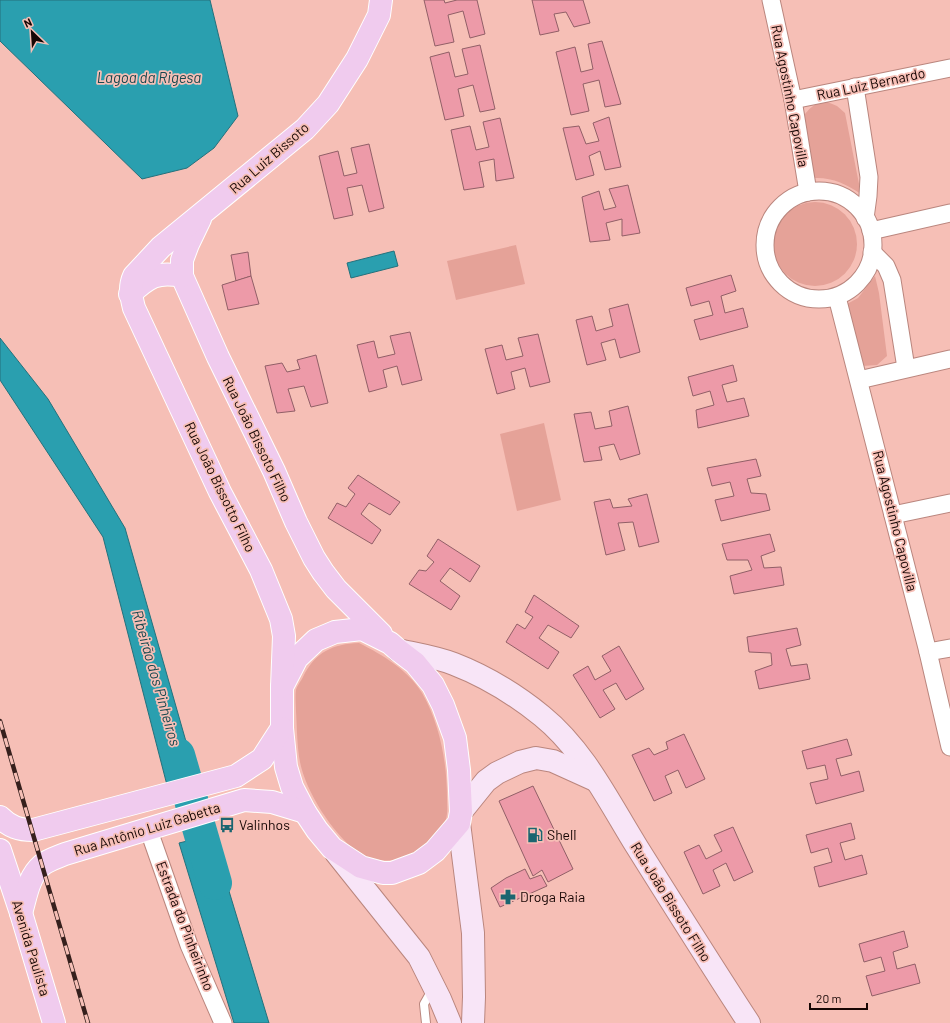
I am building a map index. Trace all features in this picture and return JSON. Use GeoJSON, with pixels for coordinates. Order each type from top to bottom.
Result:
{"type":"FeatureCollection","features":[{"type":"Feature","properties":{"kind":"main road","name":"Rua Luiz Bissoto"},"geometry":{"type":"LineString","coordinates":[[130,294],[131,282],[134,276],[149,258],[304,129],[328,104],[357,59],[379,15],[381,0]]}},
{"type":"Feature","properties":{"kind":"main road","name":"Rua João Bissoto Filho"},"geometry":{"type":"LineString","coordinates":[[204,213],[188,244],[182,260],[182,276],[218,357],[274,471],[296,522],[314,558],[336,589],[394,646],[415,663],[433,685],[443,705],[455,738],[459,770],[460,818]]}},
{"type":"Feature","properties":{"kind":"main road"},"geometry":{"type":"LineString","coordinates":[[130,294],[151,278],[162,274],[182,276]]}},
{"type":"Feature","properties":{"kind":"main road","name":"Rua João Bissotto Filho"},"geometry":{"type":"LineString","coordinates":[[130,294],[134,308],[220,492],[261,570],[282,619],[284,636],[282,687]]}},
{"type":"Feature","properties":{"kind":"main road","name":"Rua João Bissoto Filho"},"geometry":{"type":"LineString","coordinates":[[595,780],[553,761],[536,758],[520,762],[497,773],[486,781],[435,851],[419,863],[392,873],[382,873],[361,867],[332,848],[317,830],[305,812],[292,787],[286,766],[282,728],[282,687],[297,658],[316,640],[335,632],[362,629],[394,646],[453,663],[479,675],[512,694],[542,716],[569,742],[595,780],[685,925],[749,1023]]}},
{"type":"Feature","properties":{"kind":"main road","name":"Rua Antônio Luiz Gabetta"},"geometry":{"type":"LineString","coordinates":[[0,817],[14,828],[33,830],[236,776],[262,759],[282,728]]}},
{"type":"Feature","properties":{"kind":"main road","name":"Rua Antônio Luiz Gabetta"},"geometry":{"type":"LineString","coordinates":[[21,913],[32,878],[42,865],[65,854],[244,800],[272,802],[305,812]]}},
{"type":"Feature","properties":{"kind":"main road"},"geometry":{"type":"LineString","coordinates":[[460,818],[473,933],[473,1023]]}},
{"type":"Feature","properties":{"kind":"main road"},"geometry":{"type":"LineString","coordinates":[[332,848],[419,957],[450,1023]]}},
{"type":"Feature","properties":{"kind":"main road","name":"Avenida Paulista"},"geometry":{"type":"LineString","coordinates":[[0,850],[21,913],[54,1023]]}},
{"type":"Feature","properties":{"kind":"street","name":"Rua Agostinho Capovilla"},"geometry":{"type":"LineString","coordinates":[[771,0],[793,100],[808,192]]}},
{"type":"Feature","properties":{"kind":"street","name":"Rua Luiz Bernardo"},"geometry":{"type":"LineString","coordinates":[[793,100],[950,68]]}},
{"type":"Feature","properties":{"kind":"street"},"geometry":{"type":"LineString","coordinates":[[854,87],[869,177],[868,224],[872,257],[864,274],[848,291],[837,296],[813,299],[803,297],[786,289],[776,279],[767,263],[764,238],[767,227],[776,211],[785,203],[801,194],[817,191],[835,193],[845,198],[860,210],[868,224]]}},
{"type":"Feature","properties":{"kind":"street"},"geometry":{"type":"LineString","coordinates":[[868,224],[950,214]]}},
{"type":"Feature","properties":{"kind":"street"},"geometry":{"type":"LineString","coordinates":[[872,252],[886,266],[892,280],[906,368]]}},
{"type":"Feature","properties":{"kind":"street","name":"Rua Agostinho Capovilla"},"geometry":{"type":"LineString","coordinates":[[837,296],[928,652],[950,747]]}},
{"type":"Feature","properties":{"kind":"street"},"geometry":{"type":"LineString","coordinates":[[859,380],[950,359]]}},
{"type":"Feature","properties":{"kind":"street"},"geometry":{"type":"LineString","coordinates":[[893,515],[950,503]]}},
{"type":"Feature","properties":{"kind":"street"},"geometry":{"type":"LineString","coordinates":[[928,652],[950,648]]}},
{"type":"Feature","properties":{"kind":"street","name":"Estrada do Pinheirinho"},"geometry":{"type":"LineString","coordinates":[[152,827],[189,944],[223,1023]]}},
{"type":"Feature","properties":{"kind":"lane"},"geometry":{"type":"LineString","coordinates":[[426,1023],[424,1004],[434,987]]}},
{"type":"Feature","properties":{"kind":"shaded area"},"geometry":{"type":"Polygon","coordinates":[[[825,101],[837,106],[845,113],[861,194],[839,182],[814,178],[803,117],[812,107],[825,101]]]}},
{"type":"Feature","properties":{"kind":"shaded area"},"geometry":{"type":"Polygon","coordinates":[[[815,202],[823,203],[838,209],[850,221],[856,236],[856,252],[850,267],[838,279],[823,285],[815,286],[807,285],[792,279],[780,267],[774,252],[773,244],[774,236],[780,221],[792,209],[807,203],[815,202]]]}},
{"type":"Feature","properties":{"kind":"shaded area"},"geometry":{"type":"Polygon","coordinates":[[[516,245],[525,284],[456,300],[447,261],[516,245]]]}},
{"type":"Feature","properties":{"kind":"shaded area"},"geometry":{"type":"Polygon","coordinates":[[[875,276],[879,293],[887,356],[877,365],[862,366],[845,305],[858,298],[875,276]]]}},
{"type":"Feature","properties":{"kind":"shaded area"},"geometry":{"type":"Polygon","coordinates":[[[544,423],[561,500],[517,511],[500,434],[544,423]]]}},
{"type":"Feature","properties":{"kind":"shaded area"},"geometry":{"type":"Polygon","coordinates":[[[359,643],[402,670],[410,677],[422,693],[434,718],[444,758],[447,785],[447,816],[445,822],[434,836],[417,852],[399,859],[373,859],[356,851],[347,843],[321,811],[308,786],[300,762],[297,737],[297,687],[313,661],[326,651],[341,645],[359,643]]]}},
{"type":"Feature","properties":{"kind":"water","name":"Lagoa da Rigesa"},"geometry":{"type":"Polygon","coordinates":[[[0,0],[210,0],[238,116],[214,148],[187,168],[142,179],[0,41],[0,0]]]}},
{"type":"Feature","properties":{"kind":"water"},"geometry":{"type":"Polygon","coordinates":[[[394,251],[398,266],[351,278],[347,263],[394,251]]]}},
{"type":"Feature","properties":{"kind":"water"},"geometry":{"type":"Polygon","coordinates":[[[0,338],[48,399],[125,528],[197,780],[168,789],[103,537],[0,380],[0,338]]]}},
{"type":"Feature","properties":{"kind":"water"},"geometry":{"type":"Polygon","coordinates":[[[212,835],[269,1023],[234,1023],[179,843],[212,835]]]}},
{"type":"Feature","properties":{"kind":"building"},"geometry":{"type":"Polygon","coordinates":[[[424,0],[444,0],[445,3],[457,0],[477,0],[485,34],[470,38],[463,11],[448,15],[454,42],[435,46],[424,0]]]}},
{"type":"Feature","properties":{"kind":"building"},"geometry":{"type":"Polygon","coordinates":[[[532,0],[583,0],[590,23],[574,27],[566,12],[554,14],[559,31],[540,35],[532,0]]]}},
{"type":"Feature","properties":{"kind":"building"},"geometry":{"type":"Polygon","coordinates":[[[602,41],[621,104],[605,107],[599,80],[583,84],[589,111],[571,115],[556,52],[575,47],[581,72],[593,69],[588,44],[602,41]]]}},
{"type":"Feature","properties":{"kind":"building"},"geometry":{"type":"Polygon","coordinates":[[[480,45],[495,109],[480,112],[473,85],[458,89],[464,116],[445,120],[430,57],[449,52],[455,77],[468,74],[462,49],[480,45]]]}},
{"type":"Feature","properties":{"kind":"building"},"geometry":{"type":"Polygon","coordinates":[[[609,117],[621,167],[605,170],[600,151],[589,156],[594,175],[576,180],[563,128],[579,126],[586,144],[599,141],[593,123],[609,117]]]}},
{"type":"Feature","properties":{"kind":"building"},"geometry":{"type":"Polygon","coordinates":[[[500,118],[514,178],[496,181],[494,159],[479,162],[484,187],[464,190],[451,130],[470,126],[476,150],[489,147],[483,122],[500,118]]]}},
{"type":"Feature","properties":{"kind":"building"},"geometry":{"type":"Polygon","coordinates":[[[369,144],[384,208],[369,212],[362,185],[347,188],[353,215],[334,219],[319,156],[338,151],[344,176],[357,173],[351,148],[369,144]]]}},
{"type":"Feature","properties":{"kind":"building"},"geometry":{"type":"Polygon","coordinates":[[[628,185],[640,233],[622,236],[622,219],[606,223],[610,240],[590,242],[582,197],[599,191],[604,210],[616,207],[609,189],[628,185]]]}},
{"type":"Feature","properties":{"kind":"building"},"geometry":{"type":"Polygon","coordinates":[[[248,252],[251,276],[236,281],[231,255],[248,252]]]}},
{"type":"Feature","properties":{"kind":"building"},"geometry":{"type":"Polygon","coordinates":[[[731,275],[736,291],[721,296],[725,313],[743,308],[748,327],[700,340],[694,320],[713,315],[709,301],[691,306],[686,288],[731,275]]]}},
{"type":"Feature","properties":{"kind":"building"},"geometry":{"type":"Polygon","coordinates":[[[251,276],[259,304],[228,310],[222,285],[251,276]]]}},
{"type":"Feature","properties":{"kind":"building"},"geometry":{"type":"Polygon","coordinates":[[[628,304],[640,352],[620,358],[615,339],[601,343],[606,360],[587,365],[576,320],[592,316],[596,331],[613,326],[609,309],[628,304]]]}},
{"type":"Feature","properties":{"kind":"building"},"geometry":{"type":"Polygon","coordinates":[[[410,332],[422,380],[402,385],[397,366],[383,370],[387,387],[369,392],[357,345],[374,341],[378,358],[395,354],[390,336],[410,332]]]}},
{"type":"Feature","properties":{"kind":"building"},"geometry":{"type":"Polygon","coordinates":[[[538,334],[550,382],[530,387],[525,368],[511,372],[515,389],[497,394],[485,349],[502,345],[506,360],[523,356],[518,338],[538,334]]]}},
{"type":"Feature","properties":{"kind":"building"},"geometry":{"type":"Polygon","coordinates":[[[316,355],[328,403],[311,407],[304,386],[288,389],[295,411],[277,413],[265,366],[282,363],[287,372],[300,369],[297,360],[316,355]]]}},
{"type":"Feature","properties":{"kind":"building"},"geometry":{"type":"Polygon","coordinates":[[[733,365],[737,381],[722,385],[727,402],[744,398],[749,416],[698,428],[696,410],[714,405],[710,391],[693,396],[688,377],[733,365]]]}},
{"type":"Feature","properties":{"kind":"building"},"geometry":{"type":"Polygon","coordinates":[[[628,406],[640,454],[620,460],[614,444],[599,447],[602,460],[584,462],[574,414],[591,412],[595,429],[612,426],[609,411],[628,406]]]}},
{"type":"Feature","properties":{"kind":"building"},"geometry":{"type":"Polygon","coordinates":[[[756,459],[761,476],[747,479],[751,493],[766,494],[770,510],[721,521],[715,500],[734,496],[730,482],[712,486],[707,468],[756,459]]]}},
{"type":"Feature","properties":{"kind":"building"},"geometry":{"type":"Polygon","coordinates":[[[358,475],[400,502],[390,515],[369,503],[361,514],[381,530],[372,544],[328,518],[337,503],[346,507],[355,494],[348,488],[358,475]]]}},
{"type":"Feature","properties":{"kind":"building"},"geometry":{"type":"Polygon","coordinates":[[[647,494],[659,542],[639,547],[633,522],[618,523],[625,550],[606,555],[594,502],[610,499],[613,508],[632,506],[628,499],[647,494]]]}},
{"type":"Feature","properties":{"kind":"building"},"geometry":{"type":"Polygon","coordinates":[[[770,534],[775,551],[761,556],[764,568],[781,567],[784,585],[734,594],[730,576],[752,570],[748,560],[727,560],[722,544],[770,534]]]}},
{"type":"Feature","properties":{"kind":"building"},"geometry":{"type":"Polygon","coordinates":[[[438,539],[480,566],[470,582],[450,568],[440,581],[460,596],[451,610],[409,584],[419,570],[426,571],[434,562],[427,556],[438,539]]]}},
{"type":"Feature","properties":{"kind":"building"},"geometry":{"type":"Polygon","coordinates":[[[534,595],[579,626],[571,638],[548,625],[539,638],[559,652],[548,669],[506,642],[517,624],[525,629],[533,617],[525,612],[534,595]]]}},
{"type":"Feature","properties":{"kind":"building"},"geometry":{"type":"Polygon","coordinates":[[[797,628],[801,645],[786,649],[791,666],[807,664],[810,679],[759,689],[755,671],[772,665],[771,653],[749,652],[747,637],[797,628]]]}},
{"type":"Feature","properties":{"kind":"building"},"geometry":{"type":"Polygon","coordinates":[[[619,646],[644,689],[626,700],[616,683],[603,690],[615,709],[600,718],[573,675],[588,666],[595,680],[611,671],[602,656],[619,646]]]}},
{"type":"Feature","properties":{"kind":"building"},"geometry":{"type":"Polygon","coordinates":[[[684,734],[705,779],[686,788],[678,770],[665,776],[672,793],[654,801],[632,755],[649,748],[654,755],[668,749],[666,742],[684,734]]]}},
{"type":"Feature","properties":{"kind":"building"},"geometry":{"type":"Polygon","coordinates":[[[847,739],[852,755],[836,759],[841,776],[859,771],[864,791],[816,804],[810,783],[828,779],[825,765],[807,769],[802,751],[847,739]]]}},
{"type":"Feature","properties":{"kind":"building","name":"Shell"},"geometry":{"type":"Polygon","coordinates":[[[533,786],[573,869],[548,882],[542,870],[533,876],[499,801],[533,786]]]}},
{"type":"Feature","properties":{"kind":"building"},"geometry":{"type":"Polygon","coordinates":[[[851,823],[855,839],[840,843],[845,860],[862,855],[867,874],[819,887],[814,867],[832,862],[828,848],[811,853],[806,835],[851,823]]]}},
{"type":"Feature","properties":{"kind":"building"},"geometry":{"type":"Polygon","coordinates":[[[733,827],[753,872],[734,881],[726,863],[713,870],[720,886],[703,894],[684,852],[699,845],[706,859],[722,851],[714,835],[733,827]]]}},
{"type":"Feature","properties":{"kind":"building","name":"Droga Raia"},"geometry":{"type":"Polygon","coordinates":[[[525,869],[530,879],[541,875],[547,886],[500,907],[491,888],[506,878],[525,869]]]}},
{"type":"Feature","properties":{"kind":"building"},"geometry":{"type":"Polygon","coordinates":[[[904,931],[908,947],[893,952],[897,969],[915,964],[920,983],[872,996],[866,976],[885,971],[881,957],[864,962],[859,944],[904,931]]]}},
{"type":"Feature","properties":{"kind":"waterway","name":"Ribeirão dos Pinheiros"},"geometry":{"type":"LineString","coordinates":[[178,755],[215,883]]}},
{"type":"Feature","properties":{"kind":"railway"},"geometry":{"type":"LineString","coordinates":[[0,721],[88,1023]]}},
{"type":"Feature","properties":{"kind":"place","name":"Valinhos"},"geometry":{"type":"Point","coordinates":[227,825]}},
{"type":"Feature","properties":{"kind":"place","name":"Shell"},"geometry":{"type":"Point","coordinates":[535,835]}},
{"type":"Feature","properties":{"kind":"place","name":"Droga Raia"},"geometry":{"type":"Point","coordinates":[508,897]}}]}
